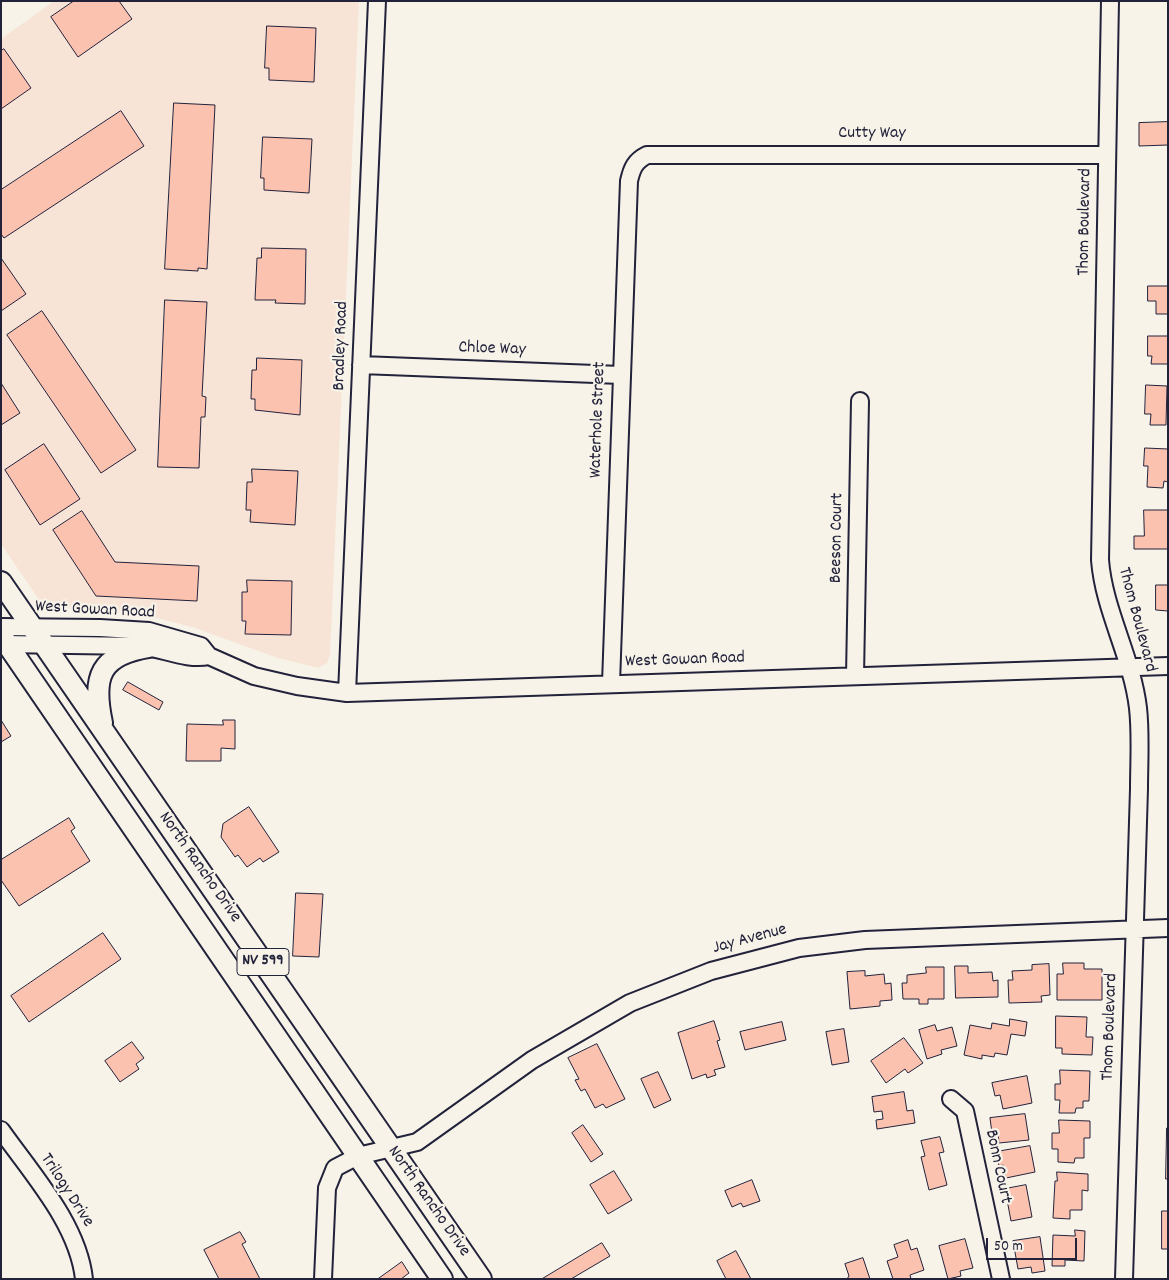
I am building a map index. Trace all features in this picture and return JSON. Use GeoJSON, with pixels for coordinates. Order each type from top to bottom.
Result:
{"type":"FeatureCollection","features":[{"type":"Feature","properties":{"kind":"main road","name":"North Rancho Drive"},"geometry":{"type":"LineString","coordinates":[[1,582],[481,1279]]}},
{"type":"Feature","properties":{"kind":"main road","name":"North Rancho Drive"},"geometry":{"type":"LineString","coordinates":[[3,637],[442,1279]]}},
{"type":"Feature","properties":{"kind":"main road"},"geometry":{"type":"LineString","coordinates":[[103,729],[97,698],[98,684],[102,672],[116,656],[129,650],[150,647]]}},
{"type":"Feature","properties":{"kind":"street","name":"Bradley Road"},"geometry":{"type":"LineString","coordinates":[[347,693],[377,1]]}},
{"type":"Feature","properties":{"kind":"street","name":"Thom Boulevard"},"geometry":{"type":"LineString","coordinates":[[1110,1],[1100,560],[1106,599],[1128,667],[1138,708],[1139,789],[1124,1279]]}},
{"type":"Feature","properties":{"kind":"street","name":"Cutty Way"},"geometry":{"type":"LineString","coordinates":[[638,160],[647,155],[1107,155]]}},
{"type":"Feature","properties":{"kind":"street","name":"Waterhole Street"},"geometry":{"type":"LineString","coordinates":[[611,684],[629,181],[631,170],[638,160]]}},
{"type":"Feature","properties":{"kind":"street","name":"Chloe Way"},"geometry":{"type":"LineString","coordinates":[[361,365],[621,375]]}},
{"type":"Feature","properties":{"kind":"street","name":"Beeson Court"},"geometry":{"type":"LineString","coordinates":[[855,676],[860,401]]}},
{"type":"Feature","properties":{"kind":"street","name":"West Gowan Road"},"geometry":{"type":"LineString","coordinates":[[3,637],[31,627],[109,628],[149,632],[201,646],[209,656],[254,676],[298,686],[347,693],[1168,666]]}},
{"type":"Feature","properties":{"kind":"street","name":"West Gowan Road"},"geometry":{"type":"LineString","coordinates":[[3,637],[44,645],[150,647],[195,659],[209,656]]}},
{"type":"Feature","properties":{"kind":"street","name":"Jay Avenue"},"geometry":{"type":"LineString","coordinates":[[323,1279],[327,1188],[336,1168],[358,1156],[416,1142],[532,1060],[630,1003],[711,971],[799,948],[865,940],[1168,928]]}},
{"type":"Feature","properties":{"kind":"street","name":"Bonn Court"},"geometry":{"type":"LineString","coordinates":[[951,1099],[965,1112],[1001,1279]]}},
{"type":"Feature","properties":{"kind":"street","name":"Trilogy Drive"},"geometry":{"type":"LineString","coordinates":[[1,1130],[69,1228],[82,1258],[84,1279]]}},
{"type":"Feature","properties":{"kind":"shaded area"},"geometry":{"type":"Polygon","coordinates":[[[54,1],[359,1],[330,655],[327,663],[318,668],[278,658],[195,628],[131,611],[44,607],[1,544],[1,39],[54,1]]]}},
{"type":"Feature","properties":{"kind":"building"},"geometry":{"type":"Polygon","coordinates":[[[74,1],[119,1],[132,19],[78,57],[51,17],[74,1]]]}},
{"type":"Feature","properties":{"kind":"building"},"geometry":{"type":"Polygon","coordinates":[[[267,26],[316,28],[314,82],[269,80],[269,68],[265,68],[267,26]]]}},
{"type":"Feature","properties":{"kind":"building"},"geometry":{"type":"Polygon","coordinates":[[[4,49],[31,88],[1,109],[1,51],[4,49]]]}},
{"type":"Feature","properties":{"kind":"building"},"geometry":{"type":"Polygon","coordinates":[[[174,103],[215,105],[207,269],[198,268],[198,271],[165,269],[174,103]]]}},
{"type":"Feature","properties":{"kind":"building"},"geometry":{"type":"Polygon","coordinates":[[[121,111],[144,146],[4,238],[1,234],[1,190],[121,111]]]}},
{"type":"Feature","properties":{"kind":"building"},"geometry":{"type":"Polygon","coordinates":[[[1168,122],[1168,145],[1139,146],[1139,123],[1168,122]]]}},
{"type":"Feature","properties":{"kind":"building"},"geometry":{"type":"Polygon","coordinates":[[[263,137],[312,139],[309,193],[264,190],[264,178],[261,178],[263,137]]]}},
{"type":"Feature","properties":{"kind":"building"},"geometry":{"type":"Polygon","coordinates":[[[262,248],[306,249],[305,304],[275,303],[276,300],[255,300],[257,258],[261,258],[262,248]]]}},
{"type":"Feature","properties":{"kind":"building"},"geometry":{"type":"Polygon","coordinates":[[[1,258],[26,294],[1,311],[1,258]]]}},
{"type":"Feature","properties":{"kind":"building"},"geometry":{"type":"Polygon","coordinates":[[[1148,286],[1168,286],[1168,314],[1156,314],[1156,301],[1148,301],[1148,286]]]}},
{"type":"Feature","properties":{"kind":"building"},"geometry":{"type":"Polygon","coordinates":[[[165,300],[207,302],[202,396],[206,397],[205,417],[201,417],[199,468],[158,467],[165,300]]]}},
{"type":"Feature","properties":{"kind":"building"},"geometry":{"type":"Polygon","coordinates":[[[42,311],[136,450],[101,473],[7,335],[42,311]]]}},
{"type":"Feature","properties":{"kind":"building"},"geometry":{"type":"Polygon","coordinates":[[[1148,336],[1168,336],[1168,364],[1151,364],[1152,356],[1148,356],[1148,336]]]}},
{"type":"Feature","properties":{"kind":"building"},"geometry":{"type":"Polygon","coordinates":[[[257,358],[302,360],[300,415],[255,410],[255,399],[251,399],[252,370],[256,370],[257,358]]]}},
{"type":"Feature","properties":{"kind":"building"},"geometry":{"type":"Polygon","coordinates":[[[1,383],[20,413],[1,425],[1,383]]]}},
{"type":"Feature","properties":{"kind":"building"},"geometry":{"type":"Polygon","coordinates":[[[1146,385],[1167,386],[1166,425],[1150,425],[1151,414],[1145,414],[1146,385]]]}},
{"type":"Feature","properties":{"kind":"building"},"geometry":{"type":"Polygon","coordinates":[[[44,444],[80,499],[40,525],[5,470],[44,444]]]}},
{"type":"Feature","properties":{"kind":"building"},"geometry":{"type":"Polygon","coordinates":[[[1145,448],[1168,449],[1168,482],[1164,481],[1163,488],[1147,487],[1148,466],[1144,466],[1145,448]]]}},
{"type":"Feature","properties":{"kind":"building"},"geometry":{"type":"Polygon","coordinates":[[[252,469],[298,471],[295,525],[250,522],[251,510],[246,510],[247,482],[252,482],[252,469]]]}},
{"type":"Feature","properties":{"kind":"building"},"geometry":{"type":"Polygon","coordinates":[[[1144,510],[1168,510],[1168,549],[1134,549],[1134,536],[1144,536],[1144,510]]]}},
{"type":"Feature","properties":{"kind":"building"},"geometry":{"type":"Polygon","coordinates":[[[82,511],[115,562],[199,566],[197,601],[96,596],[53,530],[82,511]]]}},
{"type":"Feature","properties":{"kind":"building"},"geometry":{"type":"Polygon","coordinates":[[[247,580],[292,581],[291,635],[245,634],[246,621],[242,621],[242,592],[247,592],[247,580]]]}},
{"type":"Feature","properties":{"kind":"building"},"geometry":{"type":"Polygon","coordinates":[[[1156,585],[1168,585],[1168,611],[1156,610],[1156,585]]]}},
{"type":"Feature","properties":{"kind":"building"},"geometry":{"type":"Polygon","coordinates":[[[128,682],[163,702],[159,710],[123,690],[128,682]]]}},
{"type":"Feature","properties":{"kind":"building"},"geometry":{"type":"Polygon","coordinates":[[[1,720],[11,736],[1,742],[1,720]]]}},
{"type":"Feature","properties":{"kind":"building"},"geometry":{"type":"Polygon","coordinates":[[[223,720],[235,720],[235,749],[221,748],[221,761],[186,761],[187,724],[223,725],[223,720]]]}},
{"type":"Feature","properties":{"kind":"building"},"geometry":{"type":"Polygon","coordinates":[[[249,807],[279,852],[263,862],[260,858],[247,867],[238,855],[235,857],[221,837],[223,824],[249,807]]]}},
{"type":"Feature","properties":{"kind":"building"},"geometry":{"type":"Polygon","coordinates":[[[69,818],[75,828],[71,831],[90,861],[19,906],[1,880],[1,860],[69,818]]]}},
{"type":"Feature","properties":{"kind":"building"},"geometry":{"type":"Polygon","coordinates":[[[296,893],[323,894],[319,957],[293,956],[296,893]]]}},
{"type":"Feature","properties":{"kind":"building"},"geometry":{"type":"Polygon","coordinates":[[[103,933],[121,959],[29,1022],[11,996],[103,933]]]}},
{"type":"Feature","properties":{"kind":"building"},"geometry":{"type":"Polygon","coordinates":[[[1063,963],[1084,963],[1084,969],[1102,969],[1102,1000],[1057,1000],[1057,974],[1063,974],[1063,963]]]}},
{"type":"Feature","properties":{"kind":"building"},"geometry":{"type":"Polygon","coordinates":[[[1049,964],[1050,995],[1041,996],[1042,1002],[1009,1003],[1008,980],[1013,980],[1012,971],[1032,970],[1032,965],[1049,964]]]}},
{"type":"Feature","properties":{"kind":"building"},"geometry":{"type":"Polygon","coordinates":[[[955,966],[968,966],[968,973],[992,972],[993,981],[998,980],[998,997],[956,998],[955,966]]]}},
{"type":"Feature","properties":{"kind":"building"},"geometry":{"type":"Polygon","coordinates":[[[926,967],[944,967],[944,999],[928,999],[928,1004],[919,1004],[919,999],[903,999],[902,983],[907,983],[907,975],[926,973],[926,967]]]}},
{"type":"Feature","properties":{"kind":"building"},"geometry":{"type":"Polygon","coordinates":[[[865,971],[865,976],[884,974],[885,984],[891,983],[892,1000],[880,1001],[880,1006],[850,1009],[847,972],[865,971]]]}},
{"type":"Feature","properties":{"kind":"building"},"geometry":{"type":"Polygon","coordinates":[[[1056,1016],[1087,1017],[1086,1037],[1093,1037],[1092,1055],[1062,1054],[1062,1048],[1056,1048],[1056,1016]]]}},
{"type":"Feature","properties":{"kind":"building"},"geometry":{"type":"Polygon","coordinates":[[[1010,1019],[1027,1022],[1025,1036],[1011,1034],[1007,1055],[995,1053],[994,1057],[982,1055],[982,1059],[964,1055],[970,1025],[991,1029],[992,1023],[1009,1026],[1010,1019]]]}},
{"type":"Feature","properties":{"kind":"building"},"geometry":{"type":"Polygon","coordinates":[[[714,1021],[720,1040],[717,1041],[725,1067],[714,1070],[716,1075],[707,1078],[706,1074],[692,1079],[678,1033],[714,1021]]]}},
{"type":"Feature","properties":{"kind":"building"},"geometry":{"type":"Polygon","coordinates":[[[782,1022],[786,1040],[745,1050],[740,1032],[782,1022]]]}},
{"type":"Feature","properties":{"kind":"building"},"geometry":{"type":"Polygon","coordinates":[[[935,1025],[937,1031],[952,1027],[957,1046],[941,1050],[942,1054],[927,1059],[919,1030],[935,1025]]]}},
{"type":"Feature","properties":{"kind":"building"},"geometry":{"type":"Polygon","coordinates":[[[844,1029],[849,1062],[832,1065],[826,1032],[844,1029]]]}},
{"type":"Feature","properties":{"kind":"building"},"geometry":{"type":"Polygon","coordinates":[[[904,1038],[923,1063],[908,1073],[905,1069],[886,1083],[871,1061],[904,1038]]]}},
{"type":"Feature","properties":{"kind":"building"},"geometry":{"type":"Polygon","coordinates":[[[132,1042],[144,1058],[136,1064],[139,1069],[120,1082],[105,1061],[132,1042]]]}},
{"type":"Feature","properties":{"kind":"building"},"geometry":{"type":"Polygon","coordinates":[[[597,1044],[625,1099],[606,1108],[603,1104],[595,1108],[585,1089],[581,1091],[575,1080],[579,1079],[568,1058],[597,1044]]]}},
{"type":"Feature","properties":{"kind":"building"},"geometry":{"type":"Polygon","coordinates":[[[1060,1070],[1090,1071],[1089,1101],[1083,1101],[1083,1108],[1076,1108],[1075,1113],[1059,1113],[1060,1100],[1055,1100],[1055,1084],[1060,1084],[1060,1070]]]}},
{"type":"Feature","properties":{"kind":"building"},"geometry":{"type":"Polygon","coordinates":[[[658,1072],[671,1100],[654,1108],[641,1079],[658,1072]]]}},
{"type":"Feature","properties":{"kind":"building"},"geometry":{"type":"Polygon","coordinates":[[[1027,1076],[1032,1103],[1003,1109],[1000,1095],[995,1096],[992,1083],[1027,1076]]]}},
{"type":"Feature","properties":{"kind":"building"},"geometry":{"type":"Polygon","coordinates":[[[904,1092],[907,1111],[913,1110],[915,1123],[877,1129],[876,1120],[883,1119],[882,1111],[874,1112],[872,1097],[904,1092]]]}},
{"type":"Feature","properties":{"kind":"building"},"geometry":{"type":"Polygon","coordinates":[[[1025,1114],[1029,1140],[999,1143],[998,1133],[992,1133],[990,1118],[1025,1114]]]}},
{"type":"Feature","properties":{"kind":"building"},"geometry":{"type":"Polygon","coordinates":[[[1059,1120],[1090,1121],[1090,1138],[1084,1138],[1084,1158],[1075,1158],[1074,1163],[1058,1162],[1058,1149],[1052,1149],[1052,1133],[1059,1133],[1059,1120]]]}},
{"type":"Feature","properties":{"kind":"building"},"geometry":{"type":"Polygon","coordinates":[[[583,1125],[603,1154],[591,1162],[572,1133],[583,1125]]]}},
{"type":"Feature","properties":{"kind":"building"},"geometry":{"type":"Polygon","coordinates":[[[1167,1128],[1168,1179],[1166,1179],[1167,1128]]]}},
{"type":"Feature","properties":{"kind":"building"},"geometry":{"type":"Polygon","coordinates":[[[940,1137],[944,1152],[939,1153],[947,1185],[929,1190],[921,1157],[925,1156],[921,1141],[940,1137]]]}},
{"type":"Feature","properties":{"kind":"building"},"geometry":{"type":"Polygon","coordinates":[[[1030,1146],[1035,1172],[1006,1178],[1003,1165],[999,1166],[996,1152],[1030,1146]]]}},
{"type":"Feature","properties":{"kind":"building"},"geometry":{"type":"Polygon","coordinates":[[[614,1171],[632,1200],[608,1214],[590,1185],[614,1171]]]}},
{"type":"Feature","properties":{"kind":"building"},"geometry":{"type":"Polygon","coordinates":[[[1057,1172],[1088,1174],[1088,1191],[1082,1190],[1082,1210],[1070,1210],[1070,1219],[1053,1218],[1057,1172]]]}},
{"type":"Feature","properties":{"kind":"building"},"geometry":{"type":"Polygon","coordinates":[[[752,1180],[760,1201],[743,1207],[741,1203],[732,1207],[725,1191],[752,1180]]]}},
{"type":"Feature","properties":{"kind":"building"},"geometry":{"type":"Polygon","coordinates":[[[1026,1185],[1032,1217],[1011,1221],[1005,1189],[1026,1185]]]}},
{"type":"Feature","properties":{"kind":"building"},"geometry":{"type":"Polygon","coordinates":[[[1162,1211],[1168,1211],[1168,1249],[1162,1249],[1162,1211]]]}},
{"type":"Feature","properties":{"kind":"building"},"geometry":{"type":"Polygon","coordinates":[[[1075,1230],[1085,1231],[1084,1261],[1065,1260],[1065,1266],[1052,1266],[1053,1235],[1075,1236],[1075,1230]]]}},
{"type":"Feature","properties":{"kind":"building"},"geometry":{"type":"Polygon","coordinates":[[[240,1232],[246,1242],[242,1244],[260,1279],[219,1279],[204,1250],[240,1232]]]}},
{"type":"Feature","properties":{"kind":"building"},"geometry":{"type":"Polygon","coordinates":[[[1040,1237],[1045,1271],[1032,1273],[1031,1267],[1018,1269],[1013,1241],[1040,1237]]]}},
{"type":"Feature","properties":{"kind":"building"},"geometry":{"type":"Polygon","coordinates":[[[965,1239],[973,1268],[960,1271],[961,1276],[948,1279],[939,1246],[965,1239]]]}},
{"type":"Feature","properties":{"kind":"building"},"geometry":{"type":"Polygon","coordinates":[[[908,1240],[911,1250],[917,1248],[924,1270],[910,1275],[911,1279],[893,1279],[887,1261],[898,1257],[894,1245],[908,1240]]]}},
{"type":"Feature","properties":{"kind":"building"},"geometry":{"type":"Polygon","coordinates":[[[602,1243],[610,1256],[571,1279],[542,1279],[602,1243]]]}},
{"type":"Feature","properties":{"kind":"building"},"geometry":{"type":"Polygon","coordinates":[[[736,1251],[751,1279],[726,1279],[717,1261],[736,1251]]]}},
{"type":"Feature","properties":{"kind":"building"},"geometry":{"type":"Polygon","coordinates":[[[863,1258],[870,1279],[847,1279],[849,1276],[845,1264],[863,1258]]]}},
{"type":"Feature","properties":{"kind":"building"},"geometry":{"type":"Polygon","coordinates":[[[402,1262],[409,1273],[401,1279],[378,1279],[402,1262]]]}}]}
